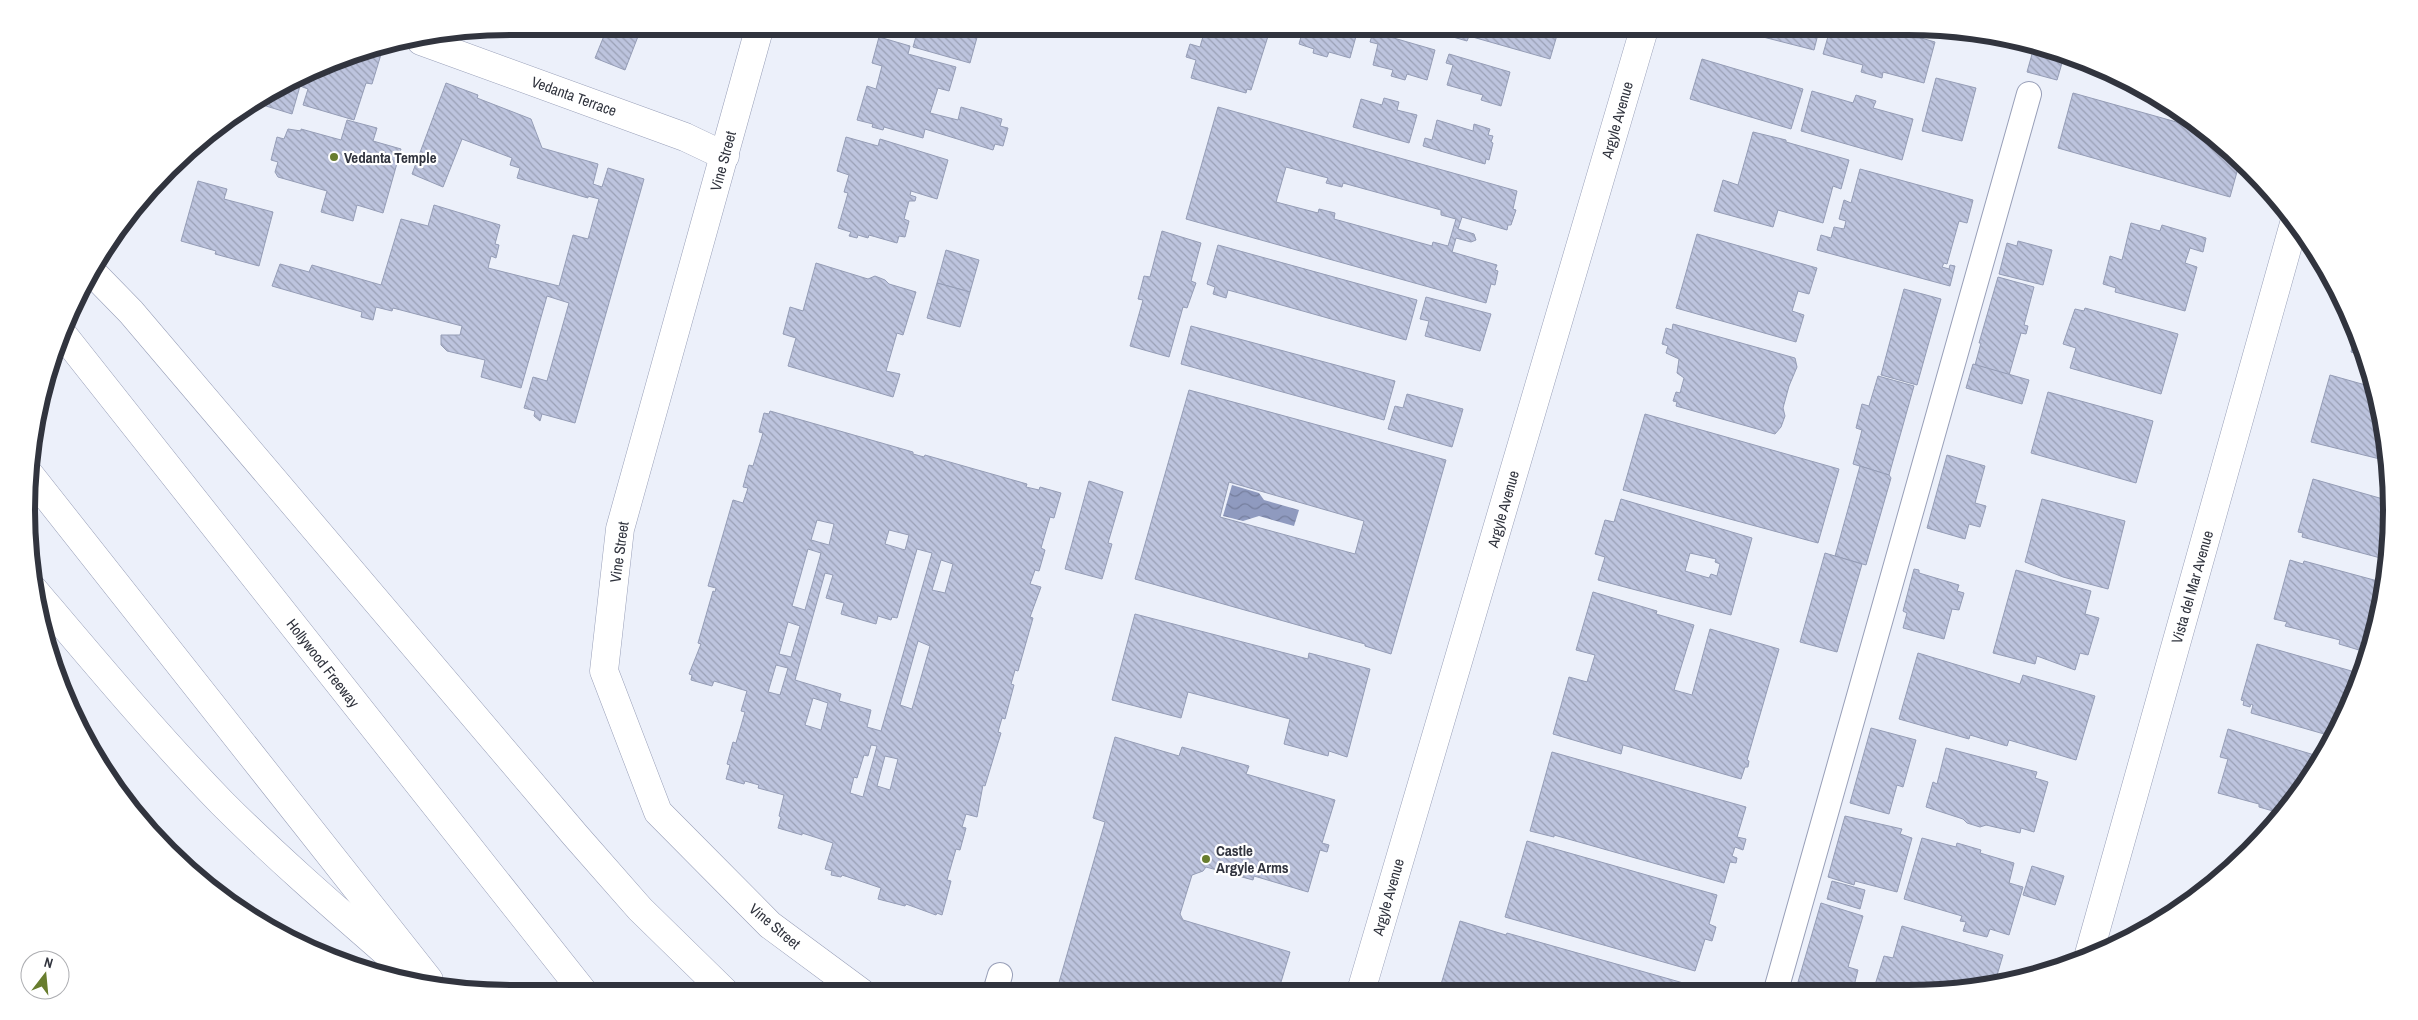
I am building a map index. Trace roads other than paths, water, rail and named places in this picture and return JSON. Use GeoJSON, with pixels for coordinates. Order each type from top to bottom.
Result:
{"type":"FeatureCollection","features":[{"type":"Feature","properties":{"kind":"main road","name":"Vine Street"},"geometry":{"type":"LineString","coordinates":[[758,35],[620,528],[604,671],[658,812],[770,925],[851,985]]}},
{"type":"Feature","properties":{"kind":"main road","name":"Argyle Avenue"},"geometry":{"type":"LineString","coordinates":[[1362,985],[1642,35]]}},
{"type":"Feature","properties":{"kind":"main road","name":"Vedanta Terrace"},"geometry":{"type":"LineString","coordinates":[[425,43],[685,137],[725,156]]}},
{"type":"Feature","properties":{"kind":"main road","name":"Vista del Mar Avenue"},"geometry":{"type":"LineString","coordinates":[[2090,949],[2292,231]]}},
{"type":"Feature","properties":{"kind":"main road"},"geometry":{"type":"LineString","coordinates":[[97,277],[131,312],[575,835],[640,908],[718,985]]}},
{"type":"Feature","properties":{"kind":"main road","name":"Hollywood Freeway"},"geometry":{"type":"LineString","coordinates":[[67,339],[578,985]]}},
{"type":"Feature","properties":{"kind":"main road"},"geometry":{"type":"LineString","coordinates":[[36,482],[427,978]]}},
{"type":"Feature","properties":{"kind":"main road"},"geometry":{"type":"LineString","coordinates":[[44,601],[122,693],[222,803],[343,915],[412,975]]}},
{"type":"Feature","properties":{"kind":"lane"},"geometry":{"type":"LineString","coordinates":[[1777,985],[2029,94]]}},
{"type":"Feature","properties":{"kind":"water"},"geometry":{"type":"Polygon","coordinates":[[[1232,485],[1259,493],[1264,500],[1299,510],[1294,526],[1259,516],[1243,521],[1223,516],[1232,485]]]}},
{"type":"Feature","properties":{"kind":"place","name":"Vedanta Temple"},"geometry":{"type":"Point","coordinates":[334,157]}},
{"type":"Feature","properties":{"kind":"place","name":"Castle Argyle Arms"},"geometry":{"type":"Point","coordinates":[1206,859]}}]}
